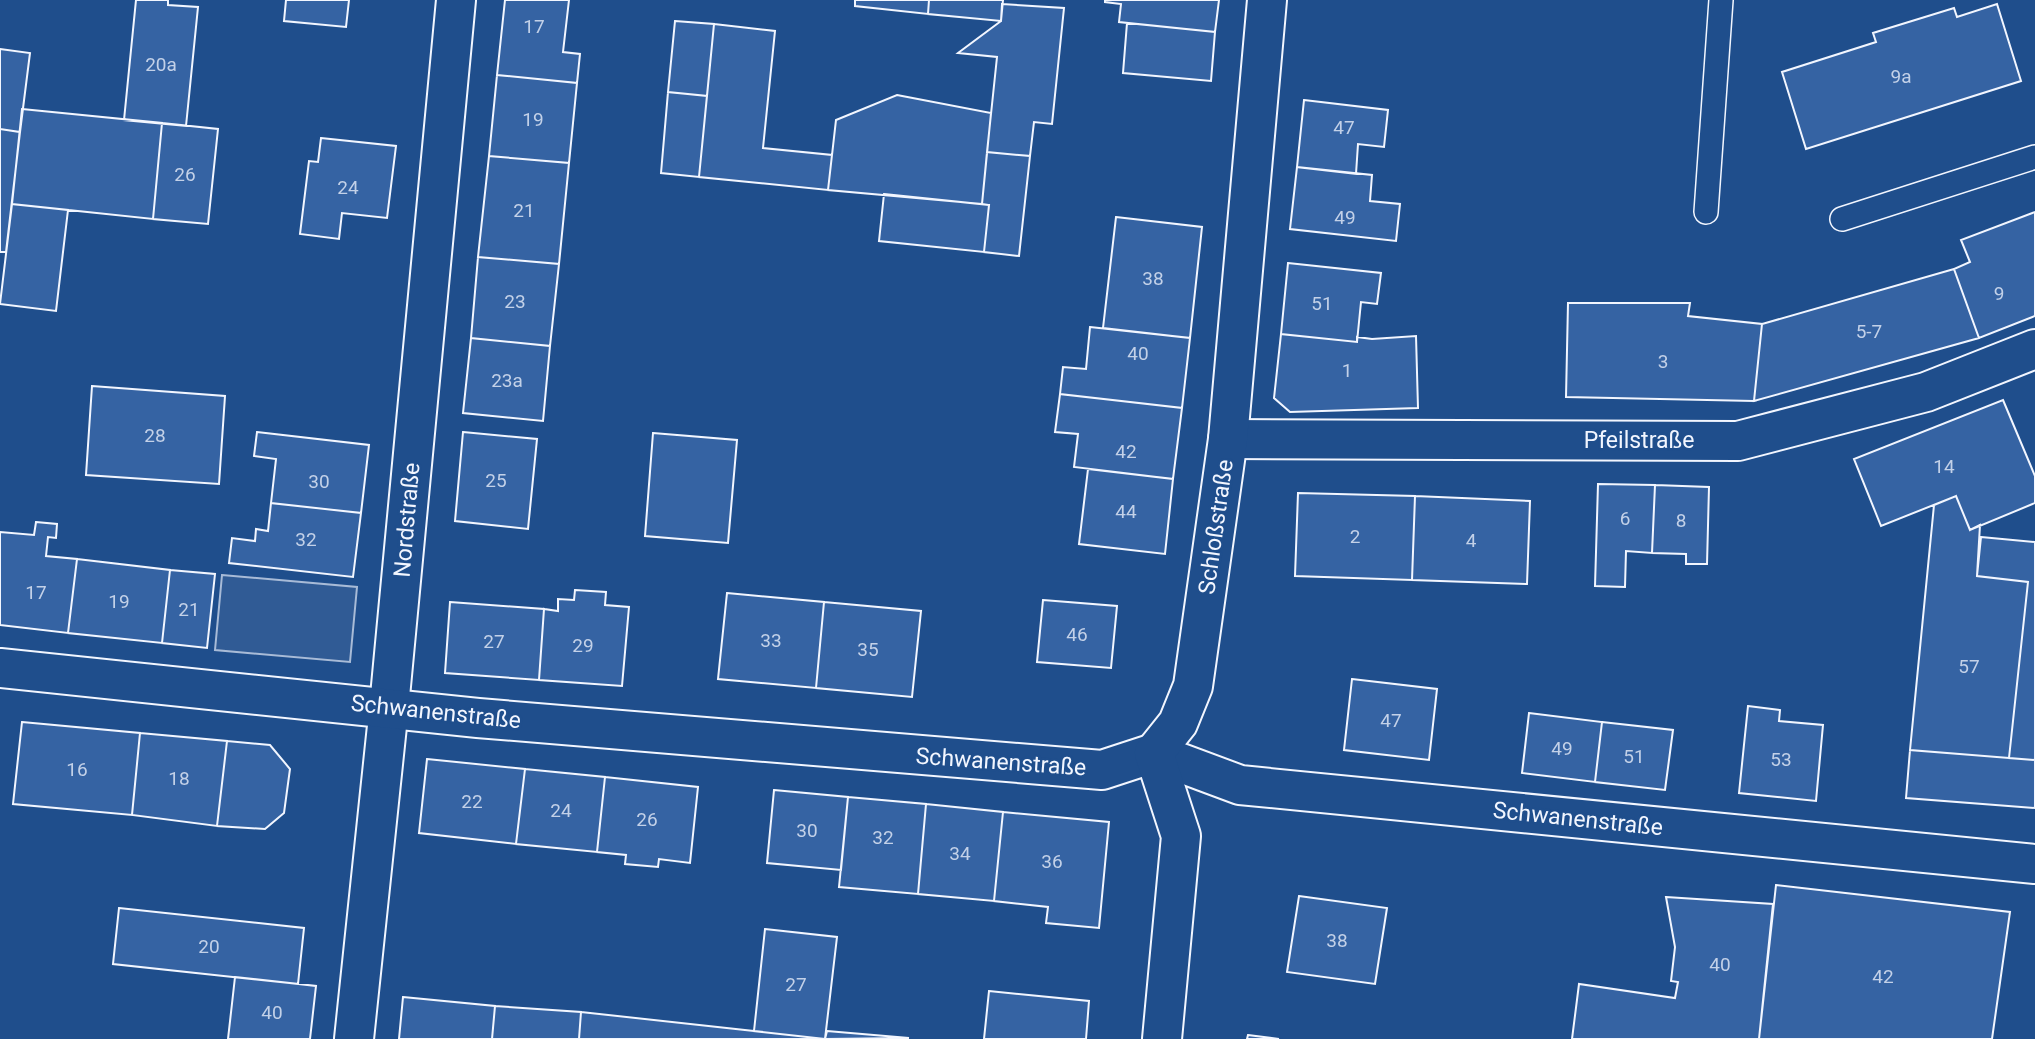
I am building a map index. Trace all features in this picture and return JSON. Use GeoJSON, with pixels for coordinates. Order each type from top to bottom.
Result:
{"type":"FeatureCollection","features":[{"type":"Feature","properties":{"kind":"street","name":"Nordstraße"},"geometry":{"type":"LineString","coordinates":[[354,1039],[389,707],[456,0]]}},
{"type":"Feature","properties":{"kind":"street","name":"Schloßstraße"},"geometry":{"type":"LineString","coordinates":[[1154,753],[1178,723],[1194,686],[1228,439],[1267,0]]}},
{"type":"Feature","properties":{"kind":"street","name":"Pfeilstraße"},"geometry":{"type":"LineString","coordinates":[[1228,439],[1738,441],[1926,391],[2035,349]]}},
{"type":"Feature","properties":{"kind":"street","name":"Schwanenstraße"},"geometry":{"type":"LineString","coordinates":[[0,668],[478,718],[1101,770],[1154,753],[1240,785],[2035,864]]}},
{"type":"Feature","properties":{"kind":"street"},"geometry":{"type":"LineString","coordinates":[[1154,753],[1181,836],[1162,1039]]}},
{"type":"Feature","properties":{"kind":"lane"},"geometry":{"type":"LineString","coordinates":[[1706,212],[1721,0]]}},
{"type":"Feature","properties":{"kind":"lane"},"geometry":{"type":"LineString","coordinates":[[1842,219],[2035,157]]}},
{"type":"Feature","properties":{"kind":"shaded area"},"geometry":{"type":"Polygon","coordinates":[[[222,575],[357,587],[350,662],[215,650],[222,575]]]}},
{"type":"Feature","properties":{"kind":"building"},"geometry":{"type":"Polygon","coordinates":[[[136,0],[168,0],[168,5],[198,7],[186,126],[124,120],[136,0]]]}},
{"type":"Feature","properties":{"kind":"building"},"geometry":{"type":"Polygon","coordinates":[[[286,0],[349,0],[346,27],[284,21],[286,0]]]}},
{"type":"Feature","properties":{"kind":"building"},"geometry":{"type":"Polygon","coordinates":[[[505,0],[569,0],[563,52],[580,54],[577,83],[497,75],[505,0]]]}},
{"type":"Feature","properties":{"kind":"building"},"geometry":{"type":"Polygon","coordinates":[[[855,0],[929,0],[928,14],[855,6],[855,0]]]}},
{"type":"Feature","properties":{"kind":"building"},"geometry":{"type":"Polygon","coordinates":[[[929,0],[1003,0],[1001,21],[928,14],[929,0]]]}},
{"type":"Feature","properties":{"kind":"building"},"geometry":{"type":"Polygon","coordinates":[[[1105,0],[1219,0],[1215,32],[1119,22],[1121,4],[1105,0]]]}},
{"type":"Feature","properties":{"kind":"building"},"geometry":{"type":"Polygon","coordinates":[[[1002,4],[1064,8],[1052,124],[1034,122],[1030,156],[987,152],[997,57],[958,53],[1001,21],[1002,4]]]}},
{"type":"Feature","properties":{"kind":"building"},"geometry":{"type":"Polygon","coordinates":[[[1997,4],[2021,81],[1806,149],[1782,72],[1876,42],[1873,33],[1954,8],[1957,17],[1997,4]]]}},
{"type":"Feature","properties":{"kind":"building"},"geometry":{"type":"Polygon","coordinates":[[[675,21],[714,24],[707,96],[668,92],[675,21]]]}},
{"type":"Feature","properties":{"kind":"building"},"geometry":{"type":"Polygon","coordinates":[[[1127,23],[1215,32],[1211,81],[1123,73],[1127,23]]]}},
{"type":"Feature","properties":{"kind":"building"},"geometry":{"type":"Polygon","coordinates":[[[714,24],[775,31],[763,148],[832,155],[828,190],[699,177],[714,24]]]}},
{"type":"Feature","properties":{"kind":"building"},"geometry":{"type":"Polygon","coordinates":[[[0,49],[30,53],[20,132],[0,129],[0,49]]]}},
{"type":"Feature","properties":{"kind":"building"},"geometry":{"type":"Polygon","coordinates":[[[497,75],[577,83],[569,163],[489,156],[497,75]]]}},
{"type":"Feature","properties":{"kind":"building"},"geometry":{"type":"Polygon","coordinates":[[[668,92],[707,96],[699,177],[661,173],[668,92]]]}},
{"type":"Feature","properties":{"kind":"building"},"geometry":{"type":"Polygon","coordinates":[[[897,95],[991,113],[982,204],[828,190],[836,120],[897,95]]]}},
{"type":"Feature","properties":{"kind":"building"},"geometry":{"type":"Polygon","coordinates":[[[1304,100],[1388,110],[1384,147],[1358,144],[1356,174],[1297,167],[1304,100]]]}},
{"type":"Feature","properties":{"kind":"building"},"geometry":{"type":"Polygon","coordinates":[[[22,109],[162,123],[153,219],[12,204],[22,109]]]}},
{"type":"Feature","properties":{"kind":"building"},"geometry":{"type":"Polygon","coordinates":[[[162,123],[218,129],[208,224],[153,219],[162,123]]]}},
{"type":"Feature","properties":{"kind":"building"},"geometry":{"type":"Polygon","coordinates":[[[0,129],[20,132],[6,252],[0,252],[0,129]]]}},
{"type":"Feature","properties":{"kind":"building"},"geometry":{"type":"Polygon","coordinates":[[[321,138],[396,146],[387,218],[342,213],[339,239],[300,234],[309,161],[318,162],[321,138]]]}},
{"type":"Feature","properties":{"kind":"building"},"geometry":{"type":"Polygon","coordinates":[[[987,152],[1030,156],[1019,256],[984,252],[989,205],[982,204],[987,152]]]}},
{"type":"Feature","properties":{"kind":"building"},"geometry":{"type":"Polygon","coordinates":[[[489,156],[569,163],[559,264],[478,257],[489,156]]]}},
{"type":"Feature","properties":{"kind":"building"},"geometry":{"type":"Polygon","coordinates":[[[1297,167],[1372,175],[1370,201],[1400,204],[1396,241],[1290,229],[1297,167]]]}},
{"type":"Feature","properties":{"kind":"building"},"geometry":{"type":"Polygon","coordinates":[[[884,194],[989,205],[984,252],[879,241],[884,194]]]}},
{"type":"Feature","properties":{"kind":"building"},"geometry":{"type":"Polygon","coordinates":[[[12,204],[68,210],[56,311],[0,304],[12,204]]]}},
{"type":"Feature","properties":{"kind":"building"},"geometry":{"type":"Polygon","coordinates":[[[2035,212],[2035,316],[1979,338],[1954,269],[1970,262],[1961,240],[2035,212]]]}},
{"type":"Feature","properties":{"kind":"building"},"geometry":{"type":"Polygon","coordinates":[[[1116,217],[1202,227],[1190,338],[1103,328],[1116,217]]]}},
{"type":"Feature","properties":{"kind":"building"},"geometry":{"type":"Polygon","coordinates":[[[478,257],[559,264],[550,346],[471,338],[478,257]]]}},
{"type":"Feature","properties":{"kind":"building"},"geometry":{"type":"Polygon","coordinates":[[[1288,263],[1381,273],[1377,304],[1361,302],[1357,342],[1281,334],[1288,263]]]}},
{"type":"Feature","properties":{"kind":"building"},"geometry":{"type":"Polygon","coordinates":[[[1954,269],[1979,338],[1754,401],[1762,324],[1954,269]]]}},
{"type":"Feature","properties":{"kind":"building"},"geometry":{"type":"Polygon","coordinates":[[[1568,303],[1690,303],[1688,316],[1762,324],[1754,401],[1566,397],[1568,303]]]}},
{"type":"Feature","properties":{"kind":"building"},"geometry":{"type":"Polygon","coordinates":[[[1090,327],[1190,338],[1182,408],[1060,394],[1063,367],[1086,369],[1090,327]]]}},
{"type":"Feature","properties":{"kind":"building"},"geometry":{"type":"Polygon","coordinates":[[[1281,334],[1357,342],[1357,337],[1372,339],[1416,336],[1418,408],[1290,412],[1274,398],[1281,334]]]}},
{"type":"Feature","properties":{"kind":"building"},"geometry":{"type":"Polygon","coordinates":[[[471,338],[550,346],[543,421],[463,413],[471,338]]]}},
{"type":"Feature","properties":{"kind":"building"},"geometry":{"type":"Polygon","coordinates":[[[92,386],[225,396],[219,484],[86,475],[92,386]]]}},
{"type":"Feature","properties":{"kind":"building"},"geometry":{"type":"Polygon","coordinates":[[[1060,394],[1182,408],[1173,479],[1074,467],[1078,434],[1055,432],[1060,394]]]}},
{"type":"Feature","properties":{"kind":"building"},"geometry":{"type":"Polygon","coordinates":[[[2003,400],[2035,476],[2035,503],[1970,530],[1956,496],[1881,526],[1854,459],[2003,400]]]}},
{"type":"Feature","properties":{"kind":"building"},"geometry":{"type":"Polygon","coordinates":[[[257,432],[369,445],[361,513],[271,503],[276,459],[254,456],[257,432]]]}},
{"type":"Feature","properties":{"kind":"building"},"geometry":{"type":"Polygon","coordinates":[[[463,432],[537,439],[528,529],[455,521],[463,432]]]}},
{"type":"Feature","properties":{"kind":"building"},"geometry":{"type":"Polygon","coordinates":[[[653,433],[737,440],[728,543],[645,536],[653,433]]]}},
{"type":"Feature","properties":{"kind":"building"},"geometry":{"type":"Polygon","coordinates":[[[1088,469],[1173,479],[1165,554],[1079,544],[1088,469]]]}},
{"type":"Feature","properties":{"kind":"building"},"geometry":{"type":"Polygon","coordinates":[[[1598,484],[1655,485],[1652,553],[1626,551],[1625,587],[1595,586],[1598,484]]]}},
{"type":"Feature","properties":{"kind":"building"},"geometry":{"type":"Polygon","coordinates":[[[1655,485],[1709,487],[1707,564],[1686,564],[1686,554],[1652,553],[1655,485]]]}},
{"type":"Feature","properties":{"kind":"building"},"geometry":{"type":"Polygon","coordinates":[[[1298,493],[1415,496],[1412,580],[1295,576],[1298,493]]]}},
{"type":"Feature","properties":{"kind":"building"},"geometry":{"type":"Polygon","coordinates":[[[1415,496],[1530,501],[1527,584],[1412,580],[1415,496]]]}},
{"type":"Feature","properties":{"kind":"building"},"geometry":{"type":"Polygon","coordinates":[[[1956,496],[1970,530],[1980,525],[1977,576],[2028,582],[2009,758],[1910,750],[1934,505],[1956,496]]]}},
{"type":"Feature","properties":{"kind":"building"},"geometry":{"type":"Polygon","coordinates":[[[271,503],[361,513],[353,577],[229,563],[232,538],[255,541],[256,529],[268,531],[271,503]]]}},
{"type":"Feature","properties":{"kind":"building"},"geometry":{"type":"Polygon","coordinates":[[[36,522],[57,524],[56,538],[48,537],[46,556],[77,559],[68,633],[0,625],[0,532],[34,535],[36,522]]]}},
{"type":"Feature","properties":{"kind":"building"},"geometry":{"type":"Polygon","coordinates":[[[1981,537],[2035,542],[2035,760],[2009,758],[2028,582],[1977,576],[1981,537]]]}},
{"type":"Feature","properties":{"kind":"building"},"geometry":{"type":"Polygon","coordinates":[[[77,559],[170,570],[162,643],[68,633],[77,559]]]}},
{"type":"Feature","properties":{"kind":"building"},"geometry":{"type":"Polygon","coordinates":[[[170,570],[215,574],[207,648],[162,643],[170,570]]]}},
{"type":"Feature","properties":{"kind":"building"},"geometry":{"type":"Polygon","coordinates":[[[575,590],[606,592],[605,605],[629,607],[622,686],[539,680],[544,609],[558,611],[558,599],[574,600],[575,590]]]}},
{"type":"Feature","properties":{"kind":"building"},"geometry":{"type":"Polygon","coordinates":[[[727,593],[824,602],[816,688],[718,679],[727,593]]]}},
{"type":"Feature","properties":{"kind":"building"},"geometry":{"type":"Polygon","coordinates":[[[1043,600],[1117,606],[1111,668],[1037,662],[1043,600]]]}},
{"type":"Feature","properties":{"kind":"building"},"geometry":{"type":"Polygon","coordinates":[[[450,602],[544,609],[539,680],[445,673],[450,602]]]}},
{"type":"Feature","properties":{"kind":"building"},"geometry":{"type":"Polygon","coordinates":[[[824,602],[921,611],[912,697],[816,688],[824,602]]]}},
{"type":"Feature","properties":{"kind":"building"},"geometry":{"type":"Polygon","coordinates":[[[1352,679],[1437,689],[1429,760],[1344,750],[1352,679]]]}},
{"type":"Feature","properties":{"kind":"building"},"geometry":{"type":"Polygon","coordinates":[[[1748,706],[1780,710],[1779,721],[1823,725],[1816,801],[1739,793],[1748,706]]]}},
{"type":"Feature","properties":{"kind":"building"},"geometry":{"type":"Polygon","coordinates":[[[1529,713],[1602,722],[1595,782],[1522,773],[1529,713]]]}},
{"type":"Feature","properties":{"kind":"building"},"geometry":{"type":"Polygon","coordinates":[[[22,722],[140,733],[132,815],[13,804],[22,722]]]}},
{"type":"Feature","properties":{"kind":"building"},"geometry":{"type":"Polygon","coordinates":[[[1602,722],[1673,730],[1665,790],[1595,782],[1602,722]]]}},
{"type":"Feature","properties":{"kind":"building"},"geometry":{"type":"Polygon","coordinates":[[[140,733],[227,741],[217,826],[132,815],[140,733]]]}},
{"type":"Feature","properties":{"kind":"building"},"geometry":{"type":"Polygon","coordinates":[[[227,741],[270,745],[290,769],[284,813],[265,829],[217,826],[227,741]]]}},
{"type":"Feature","properties":{"kind":"building"},"geometry":{"type":"Polygon","coordinates":[[[1910,750],[2035,760],[2035,808],[1906,798],[1910,750]]]}},
{"type":"Feature","properties":{"kind":"building"},"geometry":{"type":"Polygon","coordinates":[[[427,759],[525,769],[516,844],[419,833],[427,759]]]}},
{"type":"Feature","properties":{"kind":"building"},"geometry":{"type":"Polygon","coordinates":[[[525,769],[605,777],[597,852],[516,844],[525,769]]]}},
{"type":"Feature","properties":{"kind":"building"},"geometry":{"type":"Polygon","coordinates":[[[605,777],[698,787],[690,863],[659,859],[658,867],[625,864],[626,855],[597,852],[605,777]]]}},
{"type":"Feature","properties":{"kind":"building"},"geometry":{"type":"Polygon","coordinates":[[[774,790],[848,797],[841,870],[767,863],[774,790]]]}},
{"type":"Feature","properties":{"kind":"building"},"geometry":{"type":"Polygon","coordinates":[[[848,797],[926,804],[918,894],[839,887],[848,797]]]}},
{"type":"Feature","properties":{"kind":"building"},"geometry":{"type":"Polygon","coordinates":[[[926,804],[1003,812],[994,901],[918,894],[926,804]]]}},
{"type":"Feature","properties":{"kind":"building"},"geometry":{"type":"Polygon","coordinates":[[[1003,812],[1109,822],[1099,928],[1046,923],[1048,907],[994,901],[1003,812]]]}},
{"type":"Feature","properties":{"kind":"building"},"geometry":{"type":"Polygon","coordinates":[[[1776,885],[2010,912],[1992,1039],[1759,1039],[1776,885]]]}},
{"type":"Feature","properties":{"kind":"building"},"geometry":{"type":"Polygon","coordinates":[[[1299,896],[1387,908],[1375,984],[1287,972],[1299,896]]]}},
{"type":"Feature","properties":{"kind":"building"},"geometry":{"type":"Polygon","coordinates":[[[1666,897],[1773,904],[1759,1039],[1572,1039],[1579,984],[1675,998],[1678,982],[1671,981],[1675,947],[1666,897]]]}},
{"type":"Feature","properties":{"kind":"building"},"geometry":{"type":"Polygon","coordinates":[[[119,908],[304,928],[298,984],[113,964],[119,908]]]}},
{"type":"Feature","properties":{"kind":"building"},"geometry":{"type":"Polygon","coordinates":[[[765,929],[837,937],[825,1039],[754,1031],[765,929]]]}},
{"type":"Feature","properties":{"kind":"building"},"geometry":{"type":"Polygon","coordinates":[[[235,977],[316,986],[310,1039],[228,1039],[235,977]]]}},
{"type":"Feature","properties":{"kind":"building"},"geometry":{"type":"Polygon","coordinates":[[[989,991],[1089,1001],[1086,1039],[984,1039],[989,991]]]}},
{"type":"Feature","properties":{"kind":"building"},"geometry":{"type":"Polygon","coordinates":[[[403,997],[495,1006],[492,1039],[399,1039],[403,997]]]}},
{"type":"Feature","properties":{"kind":"building"},"geometry":{"type":"Polygon","coordinates":[[[495,1006],[581,1012],[579,1039],[492,1039],[495,1006]]]}},
{"type":"Feature","properties":{"kind":"building"},"geometry":{"type":"Polygon","coordinates":[[[581,1012],[754,1031],[825,1039],[579,1039],[581,1012]]]}},
{"type":"Feature","properties":{"kind":"building"},"geometry":{"type":"Polygon","coordinates":[[[827,1031],[909,1038],[825,1039],[827,1031]]]}},
{"type":"Feature","properties":{"kind":"building"},"geometry":{"type":"Polygon","coordinates":[[[1248,1035],[1279,1039],[1247,1039],[1248,1035]]]}}]}
